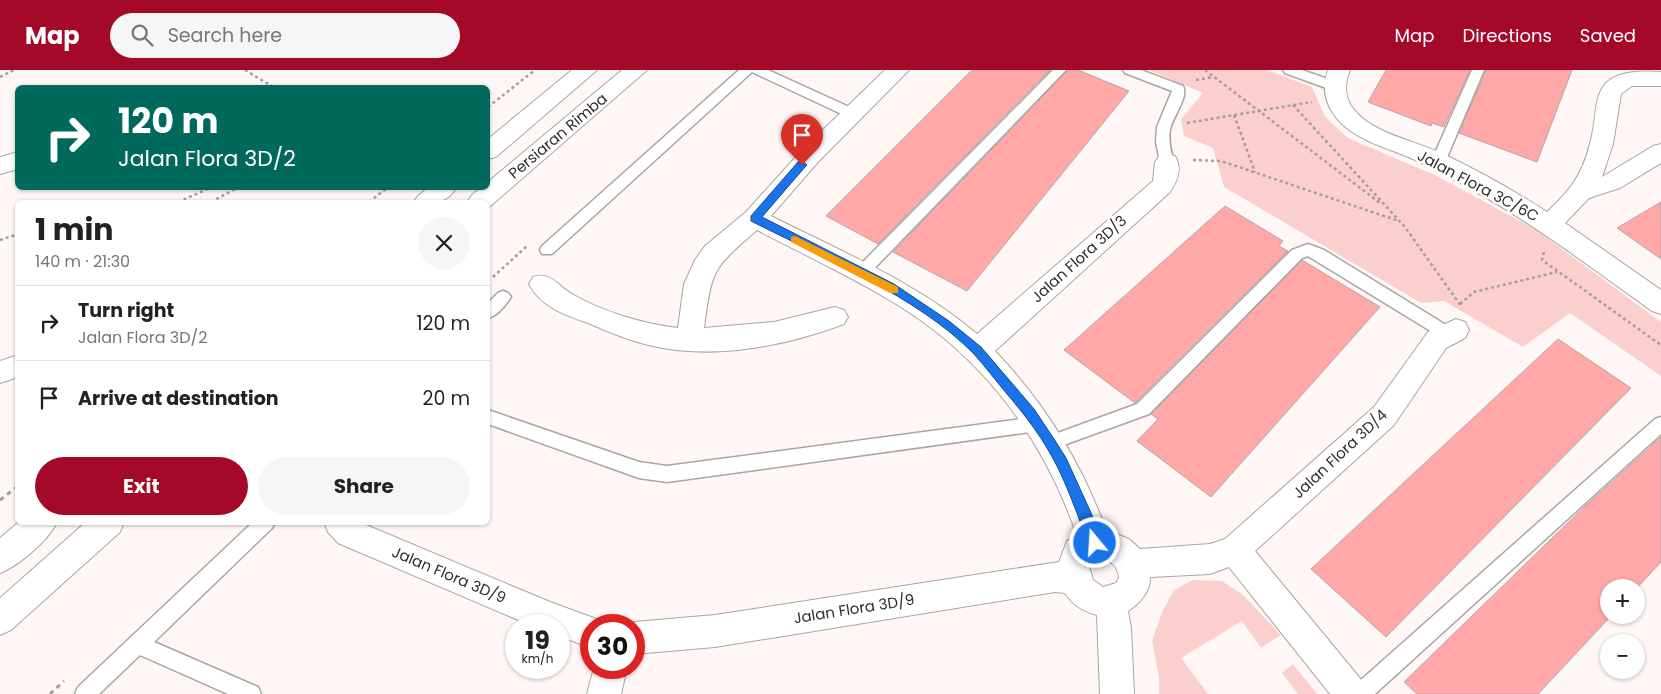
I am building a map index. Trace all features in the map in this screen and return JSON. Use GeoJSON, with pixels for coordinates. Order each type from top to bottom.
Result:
{"type":"FeatureCollection","features":[{"type":"Feature","properties":{"kind":"street"},"geometry":{"type":"LineString","coordinates":[[490,150],[586,70]]}},
{"type":"Feature","properties":{"kind":"street","name":"Persiaran Rimba"},"geometry":{"type":"LineString","coordinates":[[482,200],[636,70]]}},
{"type":"Feature","properties":{"kind":"street"},"geometry":{"type":"LineString","coordinates":[[690,338],[697,284],[704,267],[714,253],[755,218],[794,173],[898,70]]}},
{"type":"Feature","properties":{"kind":"street"},"geometry":{"type":"LineString","coordinates":[[1549,224],[1582,192],[1603,139],[1610,93],[1613,87],[1634,80],[1661,79]]}},
{"type":"Feature","properties":{"kind":"street","name":"Jalan Flora 3C/6C"},"geometry":{"type":"LineString","coordinates":[[1338,91],[1349,118],[1374,135],[1438,162],[1515,202],[1661,304]]}},
{"type":"Feature","properties":{"kind":"street"},"geometry":{"type":"LineString","coordinates":[[1582,192],[1612,182],[1661,152]]}},
{"type":"Feature","properties":{"kind":"street"},"geometry":{"type":"LineString","coordinates":[[0,166],[15,161]]}},
{"type":"Feature","properties":{"kind":"street","name":"Jalan Flora 3D/3"},"geometry":{"type":"LineString","coordinates":[[977,350],[1161,187],[1166,180],[1167,162]]}},
{"type":"Feature","properties":{"kind":"street"},"geometry":{"type":"LineString","coordinates":[[429,200],[441,190]]}},
{"type":"Feature","properties":{"kind":"street"},"geometry":{"type":"LineString","coordinates":[[755,218],[861,272],[920,306],[977,350],[1043,434],[1061,462],[1087,519],[1095,543]]}},
{"type":"Feature","properties":{"kind":"street"},"geometry":{"type":"LineString","coordinates":[[542,284],[552,296],[561,302],[629,328],[662,337],[747,336],[795,330],[835,317]]}},
{"type":"Feature","properties":{"kind":"street","name":"Jalan Flora 3D/4"},"geometry":{"type":"LineString","coordinates":[[1234,550],[1384,416],[1406,387],[1431,347],[1455,323]]}},
{"type":"Feature","properties":{"kind":"street"},"geometry":{"type":"LineString","coordinates":[[0,372],[15,367]]}},
{"type":"Feature","properties":{"kind":"street"},"geometry":{"type":"LineString","coordinates":[[0,558],[38,525]]}},
{"type":"Feature","properties":{"kind":"street"},"geometry":{"type":"LineString","coordinates":[[0,619],[106,525]]}},
{"type":"Feature","properties":{"kind":"street","name":"Jalan Flora 3D/9"},"geometry":{"type":"LineString","coordinates":[[342,525],[349,533],[549,617],[580,628]]}},
{"type":"Feature","properties":{"kind":"street"},"geometry":{"type":"LineString","coordinates":[[1095,543],[1112,546],[1120,550],[1132,564],[1135,572],[1132,589],[1127,596],[1110,602],[1092,598],[1077,586],[1071,568],[1078,551],[1095,543]]}},
{"type":"Feature","properties":{"kind":"street"},"geometry":{"type":"LineString","coordinates":[[1132,564],[1203,560],[1234,550],[1351,694]]}},
{"type":"Feature","properties":{"kind":"street","name":"Jalan Flora 3D/9"},"geometry":{"type":"LineString","coordinates":[[645,637],[715,631],[1054,577],[1073,578]]}},
{"type":"Feature","properties":{"kind":"street"},"geometry":{"type":"LineString","coordinates":[[1110,602],[1115,628],[1117,694]]}},
{"type":"Feature","properties":{"kind":"street"},"geometry":{"type":"LineString","coordinates":[[604,694],[608,679]]}},
{"type":"Feature","properties":{"kind":"lane"},"geometry":{"type":"LineString","coordinates":[[547,250],[747,70]]}},
{"type":"Feature","properties":{"kind":"lane"},"geometry":{"type":"LineString","coordinates":[[757,70],[853,114]]}},
{"type":"Feature","properties":{"kind":"lane"},"geometry":{"type":"LineString","coordinates":[[861,272],[1060,70]]}},
{"type":"Feature","properties":{"kind":"lane"},"geometry":{"type":"LineString","coordinates":[[1129,70],[1178,89],[1178,95],[1162,127],[1162,141],[1167,162]]}},
{"type":"Feature","properties":{"kind":"lane"},"geometry":{"type":"LineString","coordinates":[[1289,70],[1338,91]]}},
{"type":"Feature","properties":{"kind":"lane"},"geometry":{"type":"LineString","coordinates":[[1438,162],[1478,70]]}},
{"type":"Feature","properties":{"kind":"lane"},"geometry":{"type":"LineString","coordinates":[[490,418],[639,470],[667,474],[1043,434],[1142,409],[1297,254],[1308,250],[1455,323]]}},
{"type":"Feature","properties":{"kind":"lane"},"geometry":{"type":"LineString","coordinates":[[490,310],[503,297]]}},
{"type":"Feature","properties":{"kind":"lane"},"geometry":{"type":"LineString","coordinates":[[1360,694],[1661,424]]}},
{"type":"Feature","properties":{"kind":"lane"},"geometry":{"type":"LineString","coordinates":[[85,694],[263,525]]}},
{"type":"Feature","properties":{"kind":"lane"},"geometry":{"type":"LineString","coordinates":[[137,644],[251,694]]}},
{"type":"Feature","properties":{"kind":"path"},"geometry":{"type":"LineString","coordinates":[[0,77],[14,70]]}},
{"type":"Feature","properties":{"kind":"path"},"geometry":{"type":"LineString","coordinates":[[245,70],[270,85]]}},
{"type":"Feature","properties":{"kind":"path"},"geometry":{"type":"LineString","coordinates":[[490,106],[535,70]]}},
{"type":"Feature","properties":{"kind":"path"},"geometry":{"type":"LineString","coordinates":[[1205,70],[1388,209]]}},
{"type":"Feature","properties":{"kind":"path"},"geometry":{"type":"LineString","coordinates":[[1192,80],[1215,77]]}},
{"type":"Feature","properties":{"kind":"path"},"geometry":{"type":"LineString","coordinates":[[1162,127],[1294,105],[1338,91]]}},
{"type":"Feature","properties":{"kind":"path"},"geometry":{"type":"LineString","coordinates":[[1294,105],[1400,221],[1455,323]]}},
{"type":"Feature","properties":{"kind":"path"},"geometry":{"type":"LineString","coordinates":[[1234,115],[1255,172]]}},
{"type":"Feature","properties":{"kind":"path"},"geometry":{"type":"LineString","coordinates":[[1167,162],[1207,159],[1221,161],[1400,221]]}},
{"type":"Feature","properties":{"kind":"path"},"geometry":{"type":"LineString","coordinates":[[183,200],[205,190]]}},
{"type":"Feature","properties":{"kind":"path"},"geometry":{"type":"LineString","coordinates":[[215,200],[233,190]]}},
{"type":"Feature","properties":{"kind":"path"},"geometry":{"type":"LineString","coordinates":[[372,200],[384,190]]}},
{"type":"Feature","properties":{"kind":"path"},"geometry":{"type":"LineString","coordinates":[[1549,224],[1542,260],[1661,344]]}},
{"type":"Feature","properties":{"kind":"path"},"geometry":{"type":"LineString","coordinates":[[0,240],[15,235]]}},
{"type":"Feature","properties":{"kind":"path"},"geometry":{"type":"LineString","coordinates":[[1455,323],[1474,292],[1558,271]]}},
{"type":"Feature","properties":{"kind":"path"},"geometry":{"type":"LineString","coordinates":[[0,500],[15,488]]}},
{"type":"Feature","properties":{"kind":"shaded area"},"geometry":{"type":"Polygon","coordinates":[[[1149,70],[1267,70],[1312,87],[1325,117],[1348,138],[1437,176],[1535,229],[1661,322],[1661,376],[1570,313],[1523,347],[1444,301],[1421,303],[1224,187],[1213,148],[1184,136],[1181,119],[1203,93],[1149,70]]]}},
{"type":"Feature","properties":{"kind":"shaded area"},"geometry":{"type":"Polygon","coordinates":[[[1193,580],[1222,581],[1243,595],[1281,635],[1261,648],[1242,621],[1181,658],[1208,694],[1159,694],[1159,678],[1152,641],[1162,612],[1174,590],[1193,580]]]}},
{"type":"Feature","properties":{"kind":"shaded area"},"geometry":{"type":"Polygon","coordinates":[[[1293,664],[1317,694],[1298,694],[1282,673],[1293,664]]]}},
{"type":"Feature","properties":{"kind":"building"},"geometry":{"type":"Polygon","coordinates":[[[972,70],[1050,70],[878,244],[826,216],[972,70]]]}},
{"type":"Feature","properties":{"kind":"building"},"geometry":{"type":"Polygon","coordinates":[[[1068,70],[1078,70],[1129,91],[967,291],[893,252],[1068,70]]]}},
{"type":"Feature","properties":{"kind":"building"},"geometry":{"type":"Polygon","coordinates":[[[1386,70],[1470,70],[1444,127],[1432,123],[1431,126],[1368,102],[1386,70]]]}},
{"type":"Feature","properties":{"kind":"building"},"geometry":{"type":"Polygon","coordinates":[[[1486,70],[1572,70],[1537,162],[1459,133],[1486,70]]]}},
{"type":"Feature","properties":{"kind":"building"},"geometry":{"type":"Polygon","coordinates":[[[1661,202],[1661,259],[1617,228],[1661,202]]]}},
{"type":"Feature","properties":{"kind":"building"},"geometry":{"type":"Polygon","coordinates":[[[1225,206],[1283,241],[1279,246],[1288,251],[1135,403],[1064,350],[1225,206]]]}},
{"type":"Feature","properties":{"kind":"building"},"geometry":{"type":"Polygon","coordinates":[[[1302,260],[1380,307],[1211,497],[1137,441],[1158,419],[1151,414],[1302,260]]]}},
{"type":"Feature","properties":{"kind":"building"},"geometry":{"type":"Polygon","coordinates":[[[1558,339],[1631,388],[1386,637],[1311,569],[1558,339]]]}},
{"type":"Feature","properties":{"kind":"building"},"geometry":{"type":"Polygon","coordinates":[[[1661,437],[1661,562],[1645,579],[1600,579],[1600,624],[1604,624],[1538,694],[1417,694],[1404,682],[1582,509],[1661,437]]]}},
{"type":"Feature","properties":{"kind":"slow traffic"},"geometry":{"type":"LineString","coordinates":[[795,239],[894,290]]}},
{"type":"Feature","properties":{"kind":"route"},"geometry":{"type":"LineString","coordinates":[[802,165],[755,218],[806,246],[890,287],[945,324],[977,350],[1030,413],[1050,443],[1061,462],[1087,519],[1095,543]]}}]}
